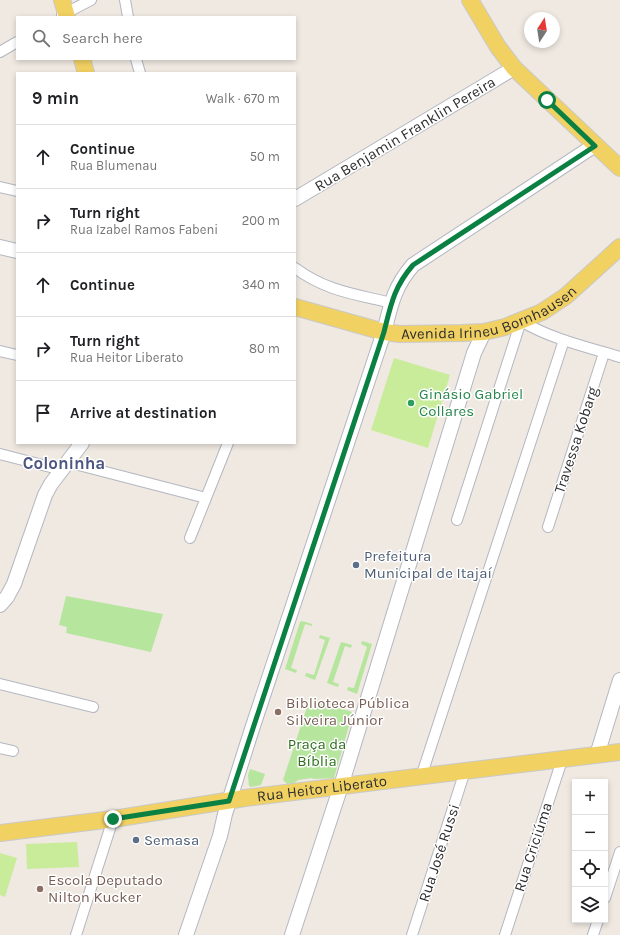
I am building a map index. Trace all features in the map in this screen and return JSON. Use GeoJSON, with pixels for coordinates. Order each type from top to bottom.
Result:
{"type":"FeatureCollection","features":[{"type":"Feature","properties":{"kind":"main road"},"geometry":{"type":"LineString","coordinates":[[470,0],[498,47],[514,68],[620,168]]}},
{"type":"Feature","properties":{"kind":"main road"},"geometry":{"type":"LineString","coordinates":[[82,60],[86,72]]}},
{"type":"Feature","properties":{"kind":"main road","name":"Rua Benjamin Franklin Pereira"},"geometry":{"type":"LineString","coordinates":[[296,198],[514,68]]}},
{"type":"Feature","properties":{"kind":"main road"},"geometry":{"type":"LineString","coordinates":[[595,146],[620,160]]}},
{"type":"Feature","properties":{"kind":"main road"},"geometry":{"type":"LineString","coordinates":[[186,935],[220,836],[229,801],[384,332],[391,303],[400,281],[413,265],[595,146]]}},
{"type":"Feature","properties":{"kind":"main road"},"geometry":{"type":"LineString","coordinates":[[0,247],[16,251]]}},
{"type":"Feature","properties":{"kind":"main road","name":"Avenida Irineu Bornhausen"},"geometry":{"type":"LineString","coordinates":[[296,307],[384,332],[400,334],[484,332],[504,327],[542,312],[566,296],[620,247]]}},
{"type":"Feature","properties":{"kind":"main road"},"geometry":{"type":"LineString","coordinates":[[292,935],[341,786],[474,353],[484,332]]}},
{"type":"Feature","properties":{"kind":"main road"},"geometry":{"type":"LineString","coordinates":[[0,605],[7,597],[14,584],[45,495],[81,444]]}},
{"type":"Feature","properties":{"kind":"main road"},"geometry":{"type":"LineString","coordinates":[[597,755],[620,680]]}},
{"type":"Feature","properties":{"kind":"main road","name":"Rua Heitor Liberato"},"geometry":{"type":"LineString","coordinates":[[0,833],[113,819],[341,786],[620,752]]}},
{"type":"Feature","properties":{"kind":"street"},"geometry":{"type":"LineString","coordinates":[[64,12],[91,0]]}},
{"type":"Feature","properties":{"kind":"street"},"geometry":{"type":"LineString","coordinates":[[125,0],[128,16]]}},
{"type":"Feature","properties":{"kind":"street"},"geometry":{"type":"LineString","coordinates":[[0,52],[16,43]]}},
{"type":"Feature","properties":{"kind":"street"},"geometry":{"type":"LineString","coordinates":[[136,60],[140,72]]}},
{"type":"Feature","properties":{"kind":"street"},"geometry":{"type":"LineString","coordinates":[[0,187],[16,191]]}},
{"type":"Feature","properties":{"kind":"street"},"geometry":{"type":"LineString","coordinates":[[296,269],[308,278],[338,291],[391,303]]}},
{"type":"Feature","properties":{"kind":"street"},"geometry":{"type":"LineString","coordinates":[[457,520],[521,321],[540,331],[564,340],[620,357]]}},
{"type":"Feature","properties":{"kind":"street"},"geometry":{"type":"LineString","coordinates":[[421,777],[564,340]]}},
{"type":"Feature","properties":{"kind":"street"},"geometry":{"type":"LineString","coordinates":[[0,351],[16,355]]}},
{"type":"Feature","properties":{"kind":"street","name":"Travessa Kobarg"},"geometry":{"type":"LineString","coordinates":[[548,527],[604,353]]}},
{"type":"Feature","properties":{"kind":"street"},"geometry":{"type":"LineString","coordinates":[[190,538],[228,444]]}},
{"type":"Feature","properties":{"kind":"street"},"geometry":{"type":"LineString","coordinates":[[0,454],[65,466],[206,498]]}},
{"type":"Feature","properties":{"kind":"street"},"geometry":{"type":"LineString","coordinates":[[0,684],[93,707]]}},
{"type":"Feature","properties":{"kind":"street"},"geometry":{"type":"LineString","coordinates":[[0,748],[13,751]]}},
{"type":"Feature","properties":{"kind":"street","name":"Rua Criciúma"},"geometry":{"type":"LineString","coordinates":[[504,935],[562,760]]}},
{"type":"Feature","properties":{"kind":"street","name":"Rua José Russi"},"geometry":{"type":"LineString","coordinates":[[412,935],[465,771]]}},
{"type":"Feature","properties":{"kind":"street"},"geometry":{"type":"LineString","coordinates":[[76,935],[113,819]]}},
{"type":"Feature","properties":{"kind":"street"},"geometry":{"type":"LineString","coordinates":[[608,889],[620,852]]}},
{"type":"Feature","properties":{"kind":"street"},"geometry":{"type":"LineString","coordinates":[[593,935],[597,923]]}},
{"type":"Feature","properties":{"kind":"green space","name":"Ginásio Gabriel Collares"},"geometry":{"type":"Polygon","coordinates":[[[394,358],[450,375],[428,448],[371,430],[394,358]]]}},
{"type":"Feature","properties":{"kind":"green space"},"geometry":{"type":"Polygon","coordinates":[[[66,596],[163,614],[151,652],[66,633],[67,627],[59,625],[66,596]]]}},
{"type":"Feature","properties":{"kind":"green space"},"geometry":{"type":"Polygon","coordinates":[[[302,621],[312,624],[312,626],[305,624],[291,668],[297,670],[296,673],[285,669],[300,622],[302,621]]]}},
{"type":"Feature","properties":{"kind":"green space"},"geometry":{"type":"Polygon","coordinates":[[[320,635],[330,638],[315,680],[305,676],[306,673],[314,675],[325,640],[319,638],[320,635]]]}},
{"type":"Feature","properties":{"kind":"green space"},"geometry":{"type":"Polygon","coordinates":[[[362,641],[372,644],[357,694],[347,690],[348,687],[354,688],[367,647],[361,644],[362,641]]]}},
{"type":"Feature","properties":{"kind":"green space"},"geometry":{"type":"Polygon","coordinates":[[[341,642],[352,645],[351,648],[345,646],[333,682],[339,684],[338,687],[327,683],[341,642]]]}},
{"type":"Feature","properties":{"kind":"green space","name":"Praça da Bíblia"},"geometry":{"type":"Polygon","coordinates":[[[310,698],[352,712],[351,719],[334,778],[312,778],[298,780],[294,783],[287,784],[283,780],[310,698]]]}},
{"type":"Feature","properties":{"kind":"green space"},"geometry":{"type":"Polygon","coordinates":[[[250,769],[265,774],[261,785],[249,786],[248,775],[250,769]]]}},
{"type":"Feature","properties":{"kind":"green space"},"geometry":{"type":"Polygon","coordinates":[[[77,842],[79,867],[27,869],[26,844],[77,842]]]}},
{"type":"Feature","properties":{"kind":"green space"},"geometry":{"type":"Polygon","coordinates":[[[0,853],[17,858],[5,897],[0,895],[0,853]]]}},
{"type":"Feature","properties":{"kind":"place","name":"Ginásio Gabriel Collares"},"geometry":{"type":"Point","coordinates":[411,403]}},
{"type":"Feature","properties":{"kind":"place","name":"Prefeitura Municipal de Itajaí"},"geometry":{"type":"Point","coordinates":[356,565]}},
{"type":"Feature","properties":{"kind":"place","name":"Biblioteca Pública Silveira Júnior"},"geometry":{"type":"Point","coordinates":[278,712]}},
{"type":"Feature","properties":{"kind":"place","name":"Semasa"},"geometry":{"type":"Point","coordinates":[136,840]}},
{"type":"Feature","properties":{"kind":"place","name":"Escola Deputado Nilton Kucker"},"geometry":{"type":"Point","coordinates":[40,889]}},
{"type":"Feature","properties":{"kind":"district","name":"Coloninha"},"geometry":{"type":"Point","coordinates":[64,463]}},
{"type":"Feature","properties":{"kind":"route"},"geometry":{"type":"LineString","coordinates":[[113,819],[229,801],[384,332],[391,303],[400,281],[413,265],[595,146],[547,100]]}}]}
